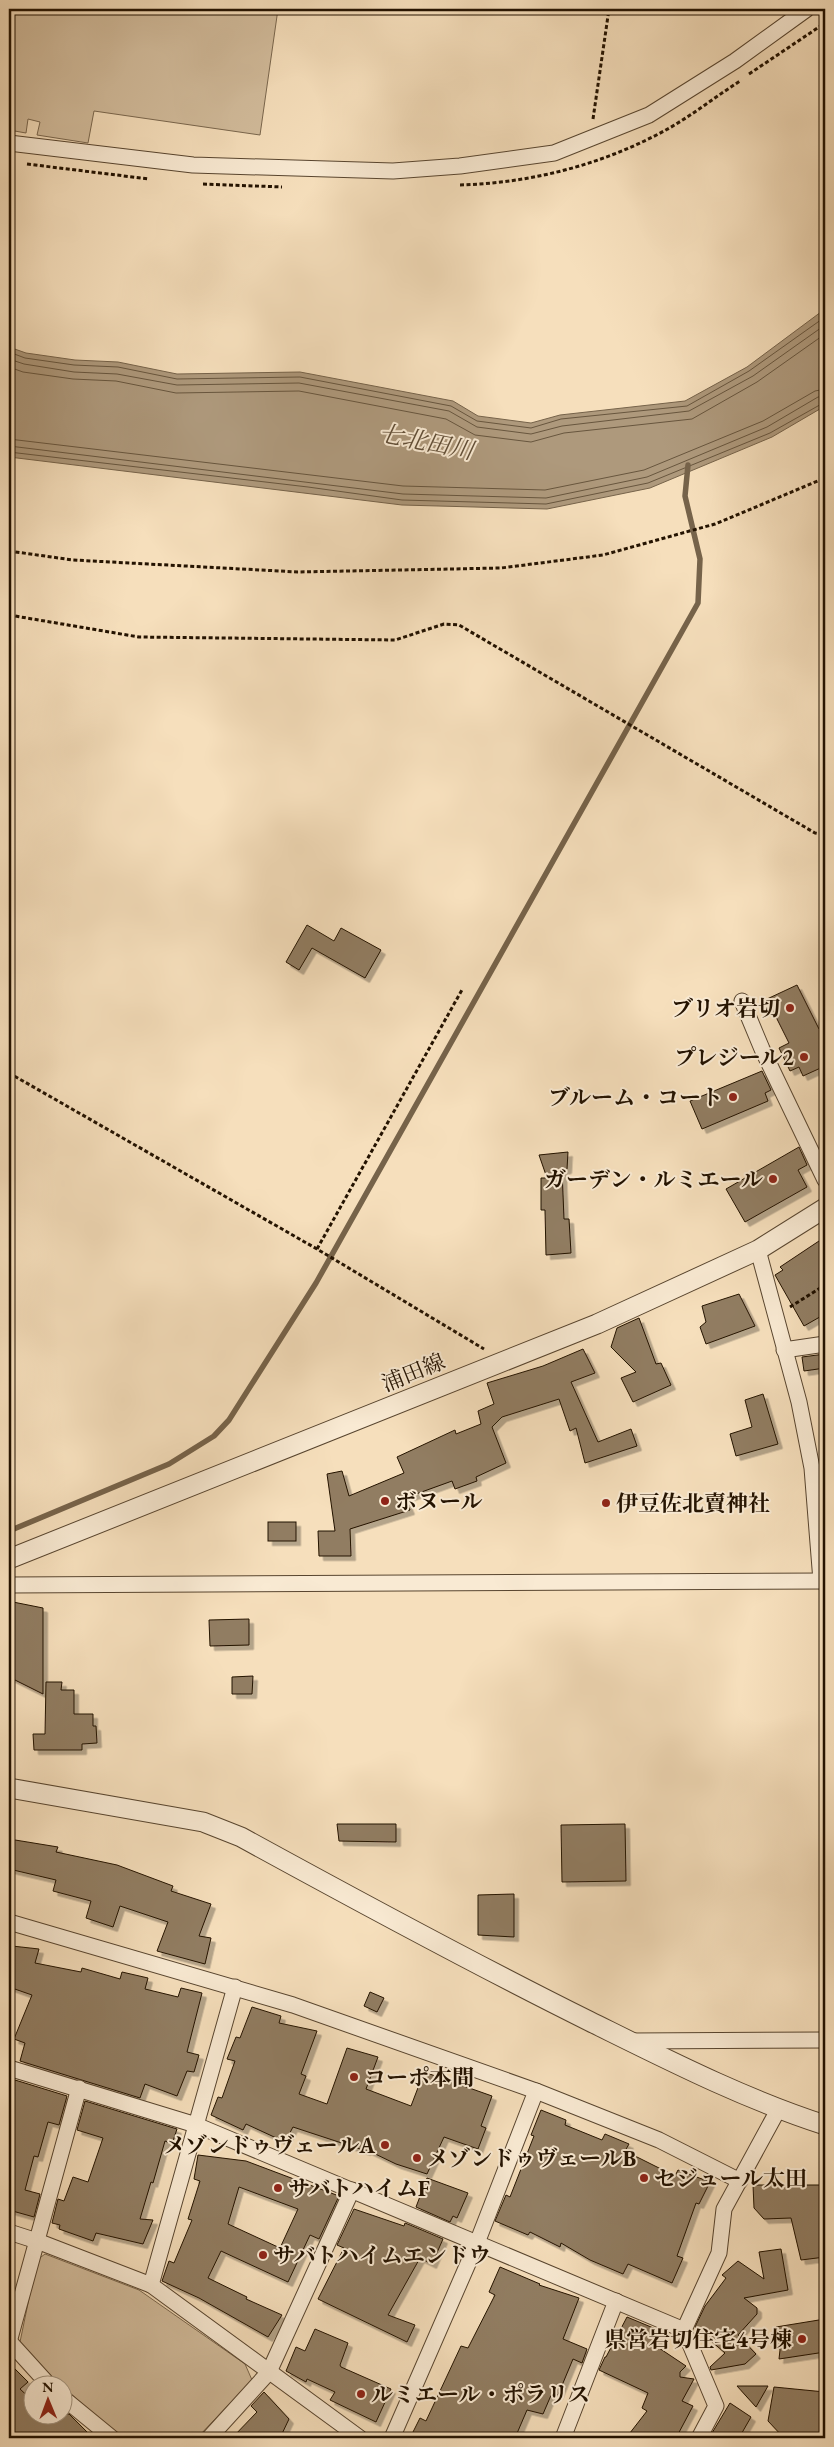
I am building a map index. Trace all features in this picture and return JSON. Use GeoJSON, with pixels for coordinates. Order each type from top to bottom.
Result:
{"type":"FeatureCollection","features":[{"type":"Feature","properties":{"kind":"street"},"geometry":{"type":"LineString","coordinates":[[9,143],[192,165],[393,171],[460,166],[554,153],[649,115],[735,61],[807,9]]}},
{"type":"Feature","properties":{"kind":"street"},"geometry":{"type":"LineString","coordinates":[[742,1002],[762,1049],[825,1180]]}},
{"type":"Feature","properties":{"kind":"street","name":"浦田線"},"geometry":{"type":"LineString","coordinates":[[9,1559],[597,1324],[758,1250],[825,1208]]}},
{"type":"Feature","properties":{"kind":"street"},"geometry":{"type":"LineString","coordinates":[[9,1585],[823,1581],[812,1468],[799,1402],[758,1250]]}},
{"type":"Feature","properties":{"kind":"street"},"geometry":{"type":"LineString","coordinates":[[784,1350],[825,1344]]}},
{"type":"Feature","properties":{"kind":"street"},"geometry":{"type":"LineString","coordinates":[[9,1788],[203,1822],[241,1837],[456,1955],[630,2041],[778,2110],[825,2125]]}},
{"type":"Feature","properties":{"kind":"street"},"geometry":{"type":"LineString","coordinates":[[9,1922],[293,2004],[536,2091],[659,2140],[740,2181]]}},
{"type":"Feature","properties":{"kind":"street"},"geometry":{"type":"LineString","coordinates":[[151,2285],[235,1987]]}},
{"type":"Feature","properties":{"kind":"street"},"geometry":{"type":"LineString","coordinates":[[630,2041],[825,2040]]}},
{"type":"Feature","properties":{"kind":"street"},"geometry":{"type":"LineString","coordinates":[[9,2068],[196,2125],[684,2330],[716,2406],[699,2438]]}},
{"type":"Feature","properties":{"kind":"street"},"geometry":{"type":"LineString","coordinates":[[39,2374],[9,2342],[79,2088]]}},
{"type":"Feature","properties":{"kind":"street"},"geometry":{"type":"LineString","coordinates":[[392,2438],[477,2243],[536,2091]]}},
{"type":"Feature","properties":{"kind":"street"},"geometry":{"type":"LineString","coordinates":[[684,2330],[720,2253],[724,2210],[778,2110]]}},
{"type":"Feature","properties":{"kind":"street"},"geometry":{"type":"LineString","coordinates":[[209,2438],[269,2372],[352,2190]]}},
{"type":"Feature","properties":{"kind":"street"},"geometry":{"type":"LineString","coordinates":[[9,2232],[37,2240],[151,2285],[360,2438]]}},
{"type":"Feature","properties":{"kind":"street"},"geometry":{"type":"LineString","coordinates":[[563,2438],[616,2301]]}},
{"type":"Feature","properties":{"kind":"street"},"geometry":{"type":"LineString","coordinates":[[72,2405],[112,2438]]}},
{"type":"Feature","properties":{"kind":"path"},"geometry":{"type":"LineString","coordinates":[[596,136],[592,125],[609,9]]}},
{"type":"Feature","properties":{"kind":"path"},"geometry":{"type":"LineString","coordinates":[[9,551],[73,560],[298,572],[501,568],[603,555],[687,532],[715,524],[825,478]]}},
{"type":"Feature","properties":{"kind":"path"},"geometry":{"type":"LineString","coordinates":[[9,616],[139,637],[156,638],[395,640],[444,624],[459,625],[815,833],[825,835]]}},
{"type":"Feature","properties":{"kind":"path"},"geometry":{"type":"LineString","coordinates":[[317,1248],[463,988]]}},
{"type":"Feature","properties":{"kind":"path"},"geometry":{"type":"LineString","coordinates":[[9,1073],[317,1248],[504,1362]]}},
{"type":"Feature","properties":{"kind":"path"},"geometry":{"type":"LineString","coordinates":[[775,1317],[825,1285]]}},
{"type":"Feature","properties":{"kind":"shaded area"},"geometry":{"type":"Polygon","coordinates":[[[9,9],[278,9],[260,135],[94,111],[88,143],[37,135],[40,122],[28,119],[26,133],[9,130],[9,9]]]}},
{"type":"Feature","properties":{"kind":"shaded area"},"geometry":{"type":"Polygon","coordinates":[[[45,2254],[139,2290],[245,2364],[252,2380],[197,2438],[121,2438],[72,2395],[72,2374],[49,2374],[20,2342],[37,2260],[45,2254]]]}},
{"type":"Feature","properties":{"kind":"water","name":"七北田川"},"geometry":{"type":"Polygon","coordinates":[[[825,309],[825,406],[772,437],[650,488],[547,509],[402,505],[9,457],[9,347],[26,353],[75,360],[118,362],[177,374],[300,372],[453,401],[478,416],[531,423],[560,415],[685,401],[747,367],[825,309]]]}},
{"type":"Feature","properties":{"kind":"building"},"geometry":{"type":"Polygon","coordinates":[[[307,925],[334,941],[341,928],[381,950],[365,978],[312,948],[299,970],[286,962],[307,925]]]}},
{"type":"Feature","properties":{"kind":"building"},"geometry":{"type":"Polygon","coordinates":[[[797,985],[819,1029],[825,1026],[825,1066],[803,1076],[799,1067],[790,1071],[779,1048],[789,1043],[767,999],[797,985]]]}},
{"type":"Feature","properties":{"kind":"building","name":"ブルーム・コート"},"geometry":{"type":"Polygon","coordinates":[[[762,1071],[771,1090],[765,1093],[768,1101],[702,1129],[690,1101],[762,1071]]]}},
{"type":"Feature","properties":{"kind":"building","name":"ガーデン・ルミエール"},"geometry":{"type":"Polygon","coordinates":[[[799,1147],[807,1165],[798,1170],[807,1187],[745,1222],[726,1189],[799,1147]]]}},
{"type":"Feature","properties":{"kind":"building"},"geometry":{"type":"Polygon","coordinates":[[[568,1152],[567,1169],[562,1170],[564,1219],[569,1219],[571,1253],[546,1255],[545,1210],[541,1210],[541,1178],[547,1178],[539,1155],[568,1152]]]}},
{"type":"Feature","properties":{"kind":"building"},"geometry":{"type":"Polygon","coordinates":[[[825,1237],[825,1314],[804,1326],[775,1275],[783,1270],[780,1267],[825,1237]]]}},
{"type":"Feature","properties":{"kind":"building"},"geometry":{"type":"Polygon","coordinates":[[[739,1294],[755,1326],[706,1344],[700,1327],[706,1322],[702,1306],[739,1294]]]}},
{"type":"Feature","properties":{"kind":"building"},"geometry":{"type":"Polygon","coordinates":[[[639,1318],[656,1364],[661,1363],[671,1385],[633,1402],[621,1378],[636,1372],[611,1347],[617,1328],[639,1318]]]}},
{"type":"Feature","properties":{"kind":"building"},"geometry":{"type":"Polygon","coordinates":[[[583,1349],[595,1373],[571,1382],[598,1442],[631,1429],[637,1446],[585,1463],[576,1428],[570,1431],[559,1399],[502,1417],[492,1427],[506,1463],[476,1477],[477,1481],[455,1489],[452,1481],[405,1498],[410,1510],[350,1529],[351,1556],[319,1556],[318,1531],[335,1531],[327,1474],[342,1471],[349,1496],[404,1473],[397,1457],[455,1430],[456,1434],[481,1424],[478,1411],[494,1404],[487,1383],[543,1366],[583,1349]]]}},
{"type":"Feature","properties":{"kind":"building"},"geometry":{"type":"Polygon","coordinates":[[[825,1354],[825,1368],[804,1371],[802,1357],[825,1354]]]}},
{"type":"Feature","properties":{"kind":"building"},"geometry":{"type":"Polygon","coordinates":[[[763,1394],[778,1444],[736,1456],[730,1434],[752,1427],[745,1400],[763,1394]]]}},
{"type":"Feature","properties":{"kind":"building"},"geometry":{"type":"Polygon","coordinates":[[[268,1522],[296,1522],[296,1541],[268,1541],[268,1522]]]}},
{"type":"Feature","properties":{"kind":"building"},"geometry":{"type":"Polygon","coordinates":[[[13,1602],[43,1608],[43,1694],[9,1677],[9,1614],[13,1602]]]}},
{"type":"Feature","properties":{"kind":"building"},"geometry":{"type":"Polygon","coordinates":[[[249,1619],[249,1645],[210,1646],[209,1620],[249,1619]]]}},
{"type":"Feature","properties":{"kind":"building"},"geometry":{"type":"Polygon","coordinates":[[[253,1676],[252,1694],[232,1694],[232,1677],[253,1676]]]}},
{"type":"Feature","properties":{"kind":"building"},"geometry":{"type":"Polygon","coordinates":[[[46,1682],[62,1682],[61,1690],[74,1690],[74,1714],[93,1714],[93,1726],[96,1726],[97,1743],[82,1744],[82,1750],[34,1750],[33,1734],[45,1734],[46,1682]]]}},
{"type":"Feature","properties":{"kind":"building"},"geometry":{"type":"Polygon","coordinates":[[[337,1824],[396,1824],[396,1842],[339,1841],[337,1824]]]}},
{"type":"Feature","properties":{"kind":"building"},"geometry":{"type":"Polygon","coordinates":[[[625,1824],[626,1881],[562,1882],[561,1825],[625,1824]]]}},
{"type":"Feature","properties":{"kind":"building"},"geometry":{"type":"Polygon","coordinates":[[[9,1839],[58,1847],[56,1852],[117,1865],[173,1886],[171,1891],[211,1904],[199,1936],[211,1938],[205,1964],[157,1951],[168,1922],[120,1906],[113,1927],[86,1918],[91,1901],[53,1891],[56,1880],[9,1869],[9,1839]]]}},
{"type":"Feature","properties":{"kind":"building"},"geometry":{"type":"Polygon","coordinates":[[[514,1894],[514,1937],[478,1935],[478,1895],[514,1894]]]}},
{"type":"Feature","properties":{"kind":"building"},"geometry":{"type":"Polygon","coordinates":[[[12,1946],[39,1949],[35,1963],[81,1972],[82,1968],[120,1979],[122,1972],[148,1978],[145,1989],[178,1997],[181,1988],[202,1993],[187,2052],[199,2055],[194,2072],[187,2071],[177,2096],[145,2084],[140,2098],[20,2061],[25,2043],[14,2039],[32,1995],[9,1987],[9,1960],[12,1946]]]}},
{"type":"Feature","properties":{"kind":"building"},"geometry":{"type":"Polygon","coordinates":[[[370,1992],[384,1998],[377,2012],[364,2006],[370,1992]]]}},
{"type":"Feature","properties":{"kind":"building"},"geometry":{"type":"Polygon","coordinates":[[[252,2007],[281,2016],[279,2023],[317,2031],[301,2074],[306,2076],[299,2094],[327,2104],[347,2048],[378,2057],[366,2089],[411,2106],[424,2072],[492,2096],[481,2126],[486,2128],[478,2149],[444,2137],[427,2174],[396,2164],[367,2150],[293,2127],[285,2142],[246,2124],[243,2130],[211,2115],[218,2097],[222,2098],[235,2061],[227,2059],[236,2037],[240,2038],[252,2007]]]}},
{"type":"Feature","properties":{"kind":"building"},"geometry":{"type":"Polygon","coordinates":[[[15,2080],[67,2096],[59,2125],[48,2122],[38,2157],[34,2156],[25,2190],[40,2194],[34,2217],[9,2210],[9,2104],[15,2080]]]}},
{"type":"Feature","properties":{"kind":"building"},"geometry":{"type":"Polygon","coordinates":[[[85,2101],[177,2129],[172,2144],[165,2141],[140,2219],[153,2220],[143,2244],[96,2233],[93,2241],[59,2229],[60,2225],[52,2223],[58,2199],[64,2201],[73,2177],[88,2182],[103,2138],[77,2130],[85,2101]]]}},
{"type":"Feature","properties":{"kind":"building"},"geometry":{"type":"Polygon","coordinates":[[[541,2110],[566,2120],[565,2125],[602,2140],[605,2134],[629,2144],[625,2151],[675,2176],[678,2170],[710,2182],[699,2204],[696,2203],[677,2256],[683,2258],[672,2283],[628,2264],[623,2274],[590,2260],[561,2243],[560,2247],[530,2232],[528,2235],[495,2221],[506,2195],[510,2197],[534,2136],[531,2135],[541,2110]]]}},
{"type":"Feature","properties":{"kind":"building"},"geometry":{"type":"Polygon","coordinates":[[[198,2155],[246,2161],[339,2196],[319,2239],[310,2235],[288,2282],[221,2251],[208,2278],[247,2297],[246,2299],[282,2315],[268,2337],[199,2298],[162,2281],[169,2261],[174,2263],[192,2220],[188,2219],[200,2181],[194,2179],[198,2155]],[[239,2187],[228,2224],[280,2248],[298,2209],[239,2187]]]}},
{"type":"Feature","properties":{"kind":"building"},"geometry":{"type":"Polygon","coordinates":[[[427,2178],[468,2193],[457,2218],[453,2216],[450,2222],[416,2207],[427,2178]]]}},
{"type":"Feature","properties":{"kind":"building"},"geometry":{"type":"Polygon","coordinates":[[[753,2185],[825,2185],[825,2257],[801,2260],[791,2218],[764,2219],[754,2208],[753,2185]]]}},
{"type":"Feature","properties":{"kind":"building"},"geometry":{"type":"Polygon","coordinates":[[[354,2209],[404,2226],[405,2223],[443,2239],[432,2264],[420,2258],[388,2315],[415,2325],[407,2342],[318,2299],[344,2248],[337,2245],[354,2209]]]}},
{"type":"Feature","properties":{"kind":"building"},"geometry":{"type":"Polygon","coordinates":[[[781,2249],[788,2290],[744,2298],[757,2308],[757,2314],[738,2335],[756,2354],[745,2364],[711,2370],[710,2367],[725,2353],[695,2327],[705,2306],[726,2278],[722,2275],[738,2261],[764,2279],[759,2252],[781,2249]]]}},
{"type":"Feature","properties":{"kind":"building"},"geometry":{"type":"Polygon","coordinates":[[[500,2267],[539,2285],[579,2298],[563,2339],[587,2349],[582,2363],[573,2359],[558,2395],[552,2393],[543,2414],[527,2410],[515,2438],[410,2438],[420,2418],[426,2421],[461,2346],[468,2348],[495,2295],[489,2292],[500,2267]]]}},
{"type":"Feature","properties":{"kind":"building"},"geometry":{"type":"Polygon","coordinates":[[[627,2317],[663,2332],[656,2346],[686,2366],[680,2372],[680,2377],[694,2379],[682,2401],[693,2406],[676,2438],[626,2438],[647,2411],[642,2408],[648,2393],[599,2370],[627,2317]]]}},
{"type":"Feature","properties":{"kind":"building","name":"県営岩切住宅4号棟"},"geometry":{"type":"Polygon","coordinates":[[[825,2319],[825,2352],[779,2359],[780,2350],[776,2327],[825,2319]]]}},
{"type":"Feature","properties":{"kind":"building"},"geometry":{"type":"Polygon","coordinates":[[[315,2329],[348,2343],[340,2365],[341,2367],[391,2389],[376,2422],[330,2400],[335,2392],[307,2379],[306,2382],[286,2371],[296,2347],[305,2351],[315,2329]]]}},
{"type":"Feature","properties":{"kind":"building"},"geometry":{"type":"Polygon","coordinates":[[[9,2363],[22,2376],[22,2387],[20,2389],[22,2391],[22,2424],[72,2424],[72,2417],[93,2438],[9,2438],[9,2363]]]}},
{"type":"Feature","properties":{"kind":"building"},"geometry":{"type":"Polygon","coordinates":[[[737,2386],[768,2386],[756,2407],[737,2386]]]}},
{"type":"Feature","properties":{"kind":"building"},"geometry":{"type":"Polygon","coordinates":[[[774,2387],[825,2392],[825,2438],[784,2438],[768,2421],[774,2387]]]}},
{"type":"Feature","properties":{"kind":"building"},"geometry":{"type":"Polygon","coordinates":[[[264,2392],[289,2419],[280,2438],[232,2438],[257,2412],[251,2406],[264,2392]]]}},
{"type":"Feature","properties":{"kind":"building"},"geometry":{"type":"Polygon","coordinates":[[[730,2403],[751,2417],[739,2438],[709,2438],[730,2403]]]}},
{"type":"Feature","properties":{"kind":"waterway"},"geometry":{"type":"LineString","coordinates":[[9,1531],[169,1464],[214,1436],[229,1420],[316,1283],[698,603],[700,559],[685,496],[688,465]]}},
{"type":"Feature","properties":{"kind":"place","name":"ブリオ岩切"},"geometry":{"type":"Point","coordinates":[790,1008]}},
{"type":"Feature","properties":{"kind":"place","name":"プレジール2"},"geometry":{"type":"Point","coordinates":[804,1057]}},
{"type":"Feature","properties":{"kind":"place","name":"ブルーム・コート"},"geometry":{"type":"Point","coordinates":[733,1097]}},
{"type":"Feature","properties":{"kind":"place","name":"ガーデン・ルミエール"},"geometry":{"type":"Point","coordinates":[773,1179]}},
{"type":"Feature","properties":{"kind":"place","name":"ボヌール"},"geometry":{"type":"Point","coordinates":[385,1501]}},
{"type":"Feature","properties":{"kind":"place","name":"伊豆佐北賣神社"},"geometry":{"type":"Point","coordinates":[606,1503]}},
{"type":"Feature","properties":{"kind":"place","name":"コーポ本間"},"geometry":{"type":"Point","coordinates":[354,2077]}},
{"type":"Feature","properties":{"kind":"place","name":"メゾンドゥヴェールA"},"geometry":{"type":"Point","coordinates":[385,2145]}},
{"type":"Feature","properties":{"kind":"place","name":"メゾンドゥヴェールB"},"geometry":{"type":"Point","coordinates":[417,2158]}},
{"type":"Feature","properties":{"kind":"place","name":"セジュール太田"},"geometry":{"type":"Point","coordinates":[644,2178]}},
{"type":"Feature","properties":{"kind":"place","name":"サバトハイムF"},"geometry":{"type":"Point","coordinates":[278,2188]}},
{"type":"Feature","properties":{"kind":"place","name":"サバトハイムエンドウ"},"geometry":{"type":"Point","coordinates":[263,2255]}},
{"type":"Feature","properties":{"kind":"place","name":"県営岩切住宅4号棟"},"geometry":{"type":"Point","coordinates":[802,2339]}},
{"type":"Feature","properties":{"kind":"place","name":"ルミエール・ポラリス"},"geometry":{"type":"Point","coordinates":[361,2394]}}]}
